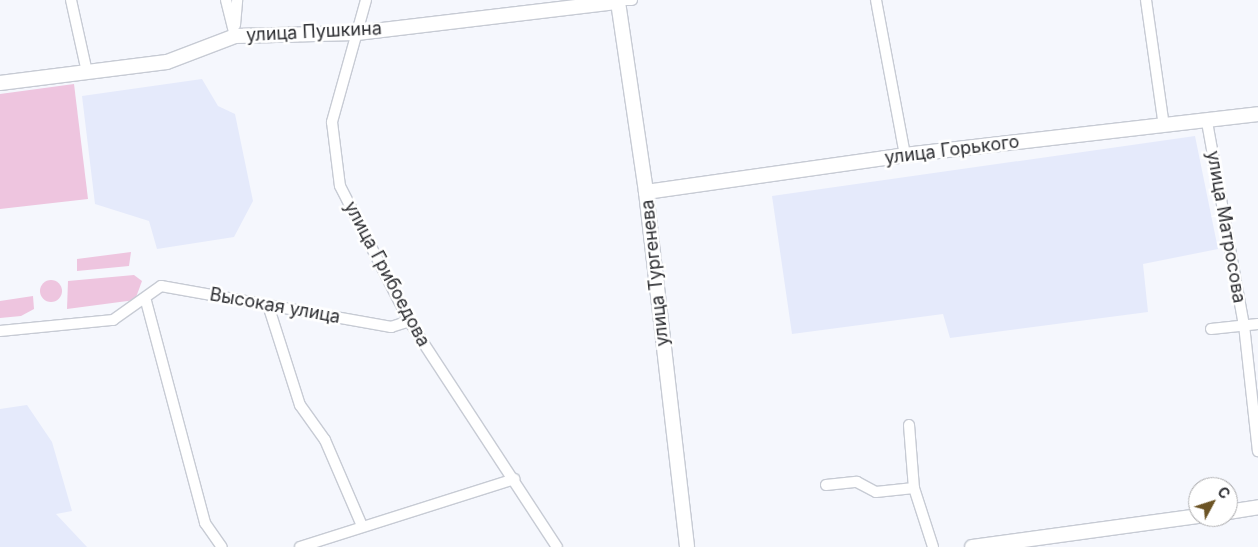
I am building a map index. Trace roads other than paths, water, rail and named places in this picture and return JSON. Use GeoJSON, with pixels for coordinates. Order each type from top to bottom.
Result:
{"type":"FeatureCollection","features":[{"type":"Feature","properties":{"kind":"street"},"geometry":{"type":"LineString","coordinates":[[71,0],[87,72]]}},
{"type":"Feature","properties":{"kind":"street"},"geometry":{"type":"LineString","coordinates":[[226,0],[235,36]]}},
{"type":"Feature","properties":{"kind":"street"},"geometry":{"type":"LineString","coordinates":[[235,36],[237,0]]}},
{"type":"Feature","properties":{"kind":"street","name":"улица Грибоедова"},"geometry":{"type":"LineString","coordinates":[[366,0],[332,122],[340,186],[409,321],[557,547]]}},
{"type":"Feature","properties":{"kind":"street"},"geometry":{"type":"LineString","coordinates":[[876,0],[905,155]]}},
{"type":"Feature","properties":{"kind":"street"},"geometry":{"type":"LineString","coordinates":[[1146,0],[1164,126]]}},
{"type":"Feature","properties":{"kind":"street","name":"улица Пушкина"},"geometry":{"type":"LineString","coordinates":[[0,83],[167,62],[235,36],[357,33],[622,1]]}},
{"type":"Feature","properties":{"kind":"street","name":"улица Тургенева"},"geometry":{"type":"LineString","coordinates":[[622,1],[687,547]]}},
{"type":"Feature","properties":{"kind":"street","name":"улица Горького"},"geometry":{"type":"LineString","coordinates":[[646,192],[905,155],[1207,122],[1258,114]]}},
{"type":"Feature","properties":{"kind":"street","name":"улица Матросова"},"geometry":{"type":"LineString","coordinates":[[1207,122],[1244,325],[1258,451]]}},
{"type":"Feature","properties":{"kind":"street","name":"Высокая улица"},"geometry":{"type":"LineString","coordinates":[[0,331],[113,320],[146,301],[161,286],[391,327],[409,321]]}},
{"type":"Feature","properties":{"kind":"street"},"geometry":{"type":"LineString","coordinates":[[146,301],[205,523],[222,547]]}},
{"type":"Feature","properties":{"kind":"street"},"geometry":{"type":"LineString","coordinates":[[268,304],[300,405],[325,440],[362,526]]}},
{"type":"Feature","properties":{"kind":"street"},"geometry":{"type":"LineString","coordinates":[[1211,330],[1258,324]]}},
{"type":"Feature","properties":{"kind":"street"},"geometry":{"type":"LineString","coordinates":[[909,425],[914,488],[933,547]]}},
{"type":"Feature","properties":{"kind":"street"},"geometry":{"type":"LineString","coordinates":[[300,547],[514,479]]}},
{"type":"Feature","properties":{"kind":"street"},"geometry":{"type":"LineString","coordinates":[[826,485],[857,482],[876,492],[914,488]]}},
{"type":"Feature","properties":{"kind":"street"},"geometry":{"type":"LineString","coordinates":[[1238,510],[1258,507]]}},
{"type":"Feature","properties":{"kind":"street"},"geometry":{"type":"LineString","coordinates":[[972,547],[1053,542],[1188,518]]}}]}
